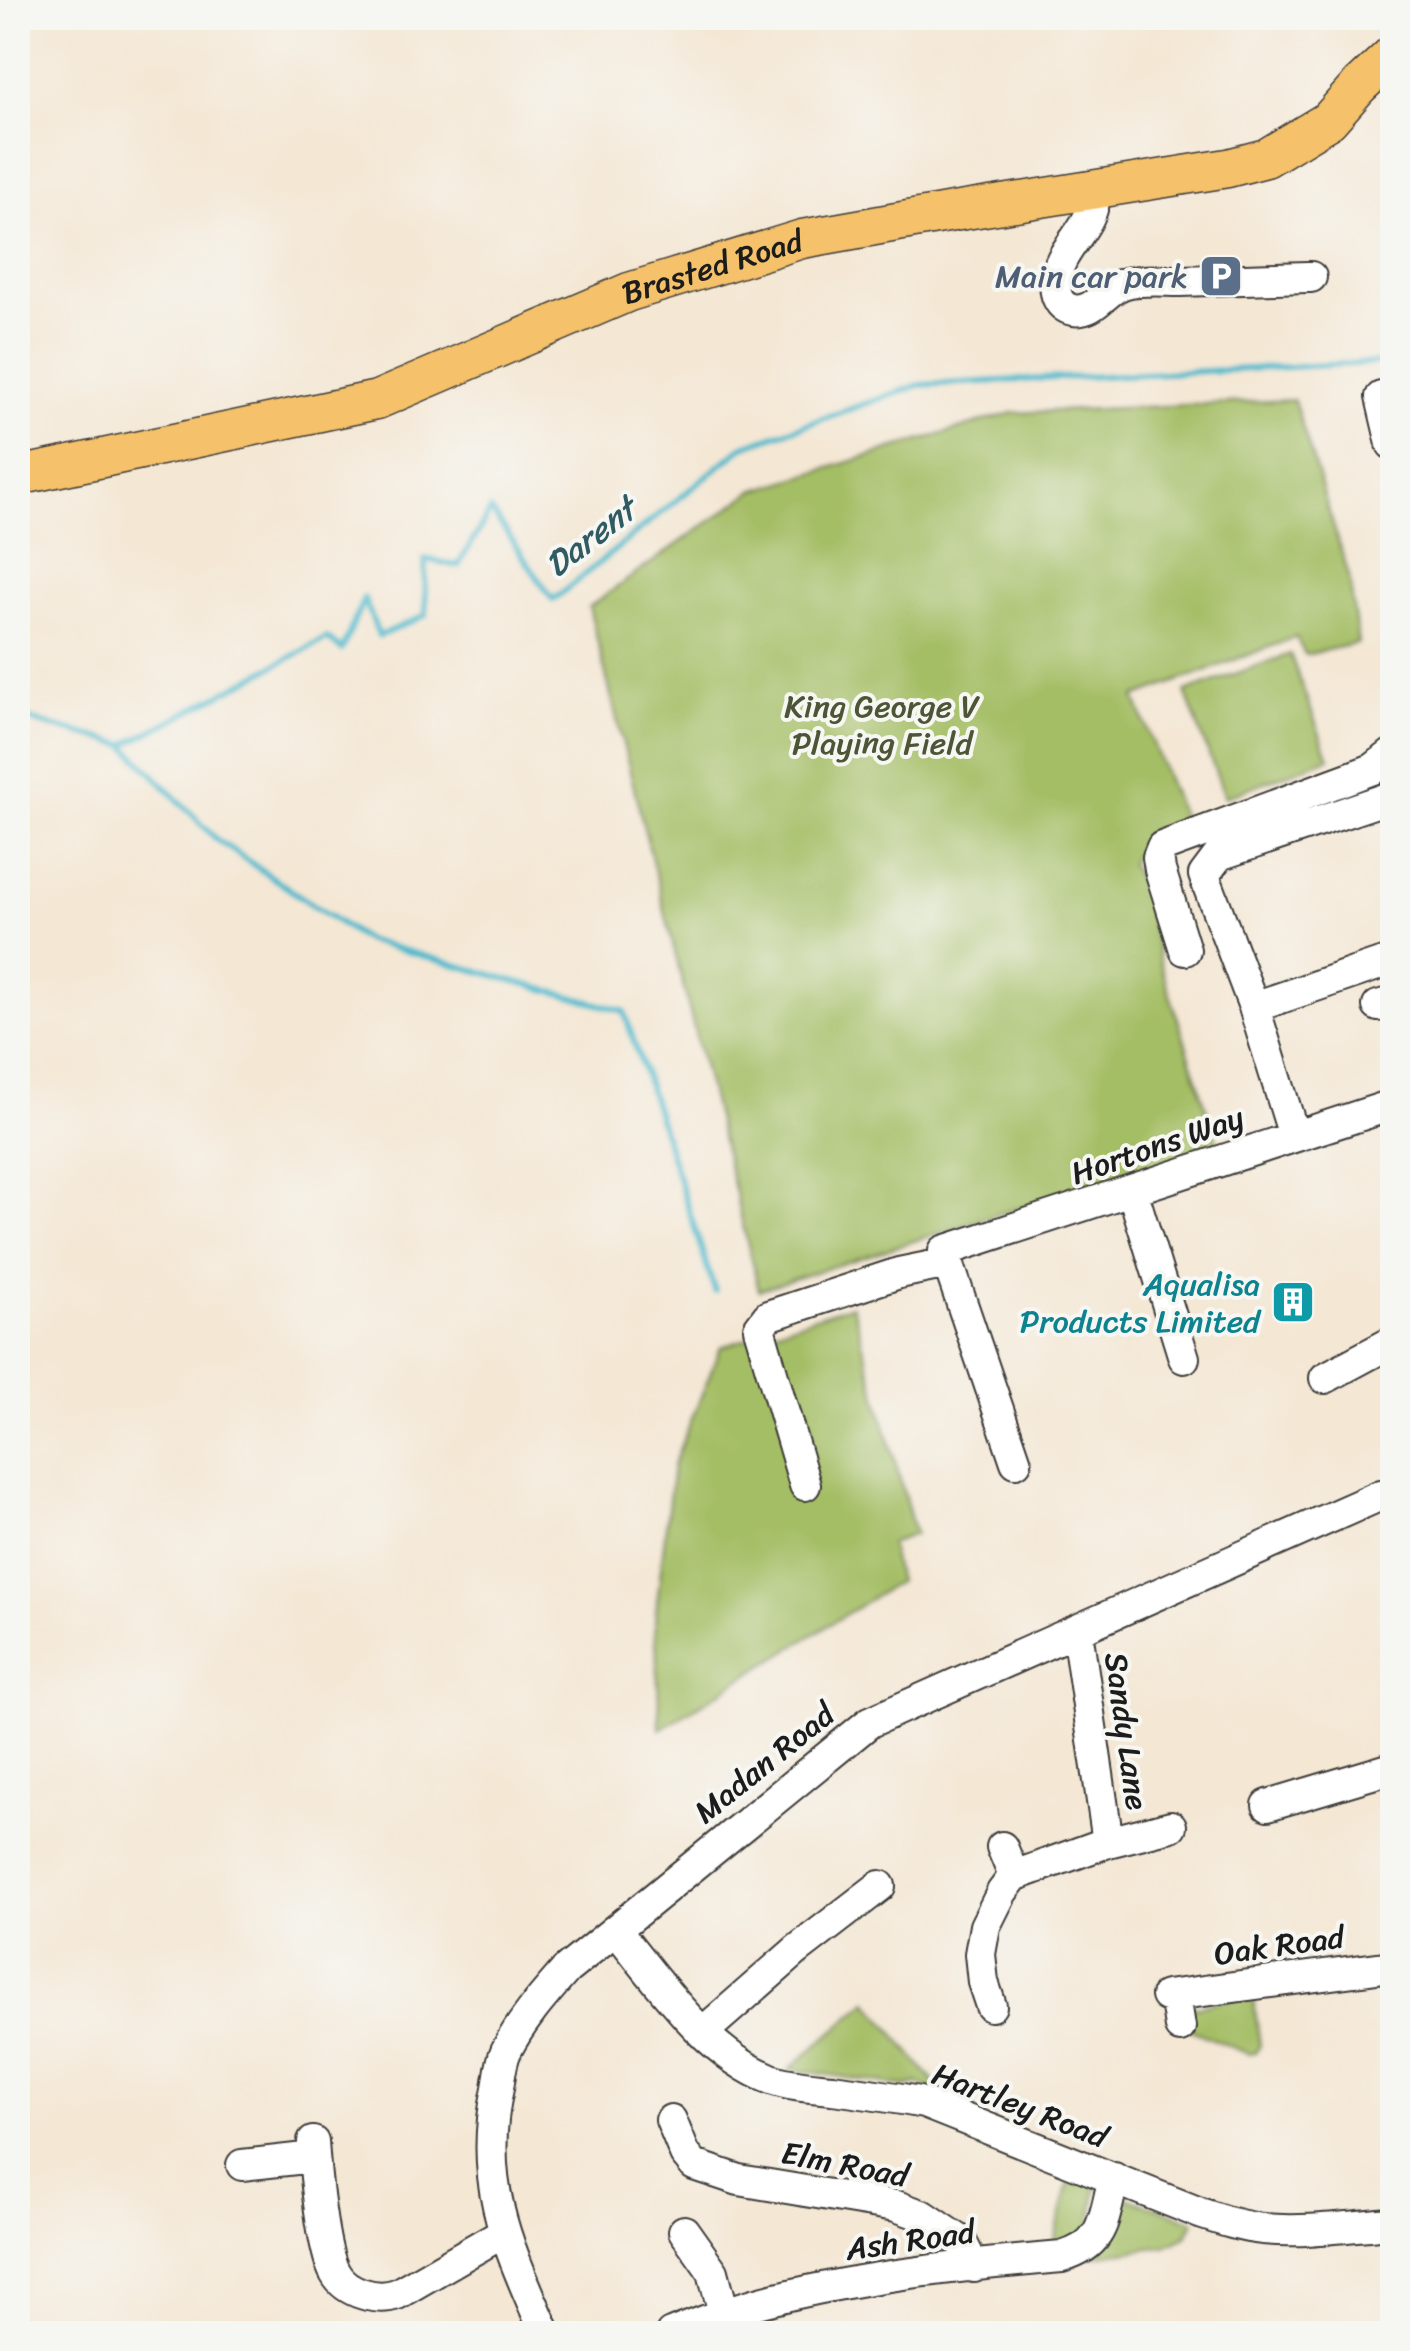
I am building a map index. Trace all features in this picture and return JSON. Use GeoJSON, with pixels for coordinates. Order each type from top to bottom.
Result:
{"type":"FeatureCollection","features":[{"type":"Feature","properties":{"kind":"main road","name":"Brasted Road"},"geometry":{"type":"LineString","coordinates":[[18,476],[377,400],[628,292],[802,239],[1228,168],[1266,158],[1329,120],[1392,55]]}},
{"type":"Feature","properties":{"kind":"street"},"geometry":{"type":"LineString","coordinates":[[1095,190],[1096,204],[1056,275],[1058,300],[1065,307],[1086,310],[1124,283],[1311,277]]}},
{"type":"Feature","properties":{"kind":"street"},"geometry":{"type":"LineString","coordinates":[[1382,398],[1392,444]]}},
{"type":"Feature","properties":{"kind":"street"},"geometry":{"type":"LineString","coordinates":[[1185,950],[1160,870],[1158,857],[1162,848],[1373,769],[1392,754]]}},
{"type":"Feature","properties":{"kind":"street"},"geometry":{"type":"LineString","coordinates":[[1294,1136],[1254,1007],[1204,876],[1220,855],[1385,800],[1392,802]]}},
{"type":"Feature","properties":{"kind":"street"},"geometry":{"type":"LineString","coordinates":[[1254,1007],[1392,960]]}},
{"type":"Feature","properties":{"kind":"street","name":"Hortons Way"},"geometry":{"type":"LineString","coordinates":[[805,1485],[760,1328],[768,1316],[1392,1104]]}},
{"type":"Feature","properties":{"kind":"street"},"geometry":{"type":"LineString","coordinates":[[1132,1190],[1184,1358]]}},
{"type":"Feature","properties":{"kind":"street"},"geometry":{"type":"LineString","coordinates":[[946,1257],[1016,1462]]}},
{"type":"Feature","properties":{"kind":"street"},"geometry":{"type":"LineString","coordinates":[[1325,1378],[1392,1342]]}},
{"type":"Feature","properties":{"kind":"street","name":"Madan Road"},"geometry":{"type":"LineString","coordinates":[[546,2334],[504,2232],[492,2179],[490,2143],[505,2053],[536,2004],[566,1970],[870,1722],[1381,1495],[1392,1494]]}},
{"type":"Feature","properties":{"kind":"street","name":"Sandy Lane"},"geometry":{"type":"LineString","coordinates":[[1076,1631],[1108,1842]]}},
{"type":"Feature","properties":{"kind":"street"},"geometry":{"type":"LineString","coordinates":[[1268,1805],[1392,1768]]}},
{"type":"Feature","properties":{"kind":"street","name":"Sandy Lane"},"geometry":{"type":"LineString","coordinates":[[1014,1876],[1170,1822]]}},
{"type":"Feature","properties":{"kind":"street"},"geometry":{"type":"LineString","coordinates":[[992,2006],[983,1982],[980,1954],[986,1926],[1014,1876],[1002,1847]]}},
{"type":"Feature","properties":{"kind":"street"},"geometry":{"type":"LineString","coordinates":[[702,2033],[797,1950],[880,1886]]}},
{"type":"Feature","properties":{"kind":"street","name":"Hartley Road"},"geometry":{"type":"LineString","coordinates":[[616,1930],[702,2033],[740,2063],[772,2079],[924,2103],[1200,2214],[1235,2224],[1301,2230],[1392,2223]]}},
{"type":"Feature","properties":{"kind":"street","name":"Oak Road"},"geometry":{"type":"LineString","coordinates":[[1180,2027],[1170,1995],[1392,1966]]}},
{"type":"Feature","properties":{"kind":"street","name":"Elm Road"},"geometry":{"type":"LineString","coordinates":[[670,2120],[694,2165],[729,2182],[896,2206],[924,2216],[961,2242],[974,2267]]}},
{"type":"Feature","properties":{"kind":"street"},"geometry":{"type":"LineString","coordinates":[[242,2166],[313,2150],[327,2245],[336,2274],[344,2284],[382,2298],[397,2294],[504,2232]]}},
{"type":"Feature","properties":{"kind":"street","name":"Ash Road"},"geometry":{"type":"LineString","coordinates":[[671,2334],[777,2298],[844,2284],[1062,2258],[1080,2252],[1091,2244],[1101,2225],[1114,2178]]}},
{"type":"Feature","properties":{"kind":"street"},"geometry":{"type":"LineString","coordinates":[[684,2231],[713,2272],[724,2314]]}},
{"type":"Feature","properties":{"kind":"green space","name":"King George V Playing Field"},"geometry":{"type":"Polygon","coordinates":[[[1294,400],[1349,576],[1358,643],[1305,655],[1296,637],[1135,697],[1183,820],[1157,829],[1158,843],[1140,846],[1130,864],[1142,887],[1161,966],[1218,1145],[759,1290],[589,607],[753,491],[1012,413],[1294,400]]]}},
{"type":"Feature","properties":{"kind":"green space"},"geometry":{"type":"Polygon","coordinates":[[[1290,654],[1329,758],[1225,797],[1185,692],[1290,654]]]}},
{"type":"Feature","properties":{"kind":"green space"},"geometry":{"type":"Polygon","coordinates":[[[852,1305],[915,1534],[890,1543],[898,1582],[660,1729],[655,1620],[673,1465],[721,1347],[852,1305]]]}},
{"type":"Feature","properties":{"kind":"green space"},"geometry":{"type":"Polygon","coordinates":[[[1253,1994],[1260,2046],[1255,2053],[1191,2030],[1189,2008],[1253,1994]]]}},
{"type":"Feature","properties":{"kind":"green space"},"geometry":{"type":"Polygon","coordinates":[[[868,2001],[942,2092],[917,2084],[906,2087],[790,2069],[868,2001]]]}},
{"type":"Feature","properties":{"kind":"green space"},"geometry":{"type":"Polygon","coordinates":[[[1071,2175],[1097,2183],[1090,2233],[1052,2249],[1071,2175]]]}},
{"type":"Feature","properties":{"kind":"green space"},"geometry":{"type":"Polygon","coordinates":[[[1129,2198],[1195,2221],[1186,2236],[1165,2246],[1094,2256],[1124,2200],[1129,2198]]]}},
{"type":"Feature","properties":{"kind":"waterway","name":"Darent"},"geometry":{"type":"LineString","coordinates":[[18,717],[125,745],[327,638],[342,650],[364,598],[379,636],[426,615],[425,559],[458,566],[491,510],[553,600],[744,446],[919,385],[1392,362]]}},
{"type":"Feature","properties":{"kind":"waterway"},"geometry":{"type":"LineString","coordinates":[[125,745],[217,840],[365,940],[624,1011],[715,1291]]}},
{"type":"Feature","properties":{"kind":"place","name":"Main car park"},"geometry":{"type":"Point","coordinates":[1221,276]}},
{"type":"Feature","properties":{"kind":"place","name":"Aqualisa Products Limited"},"geometry":{"type":"Point","coordinates":[1293,1302]}}]}
